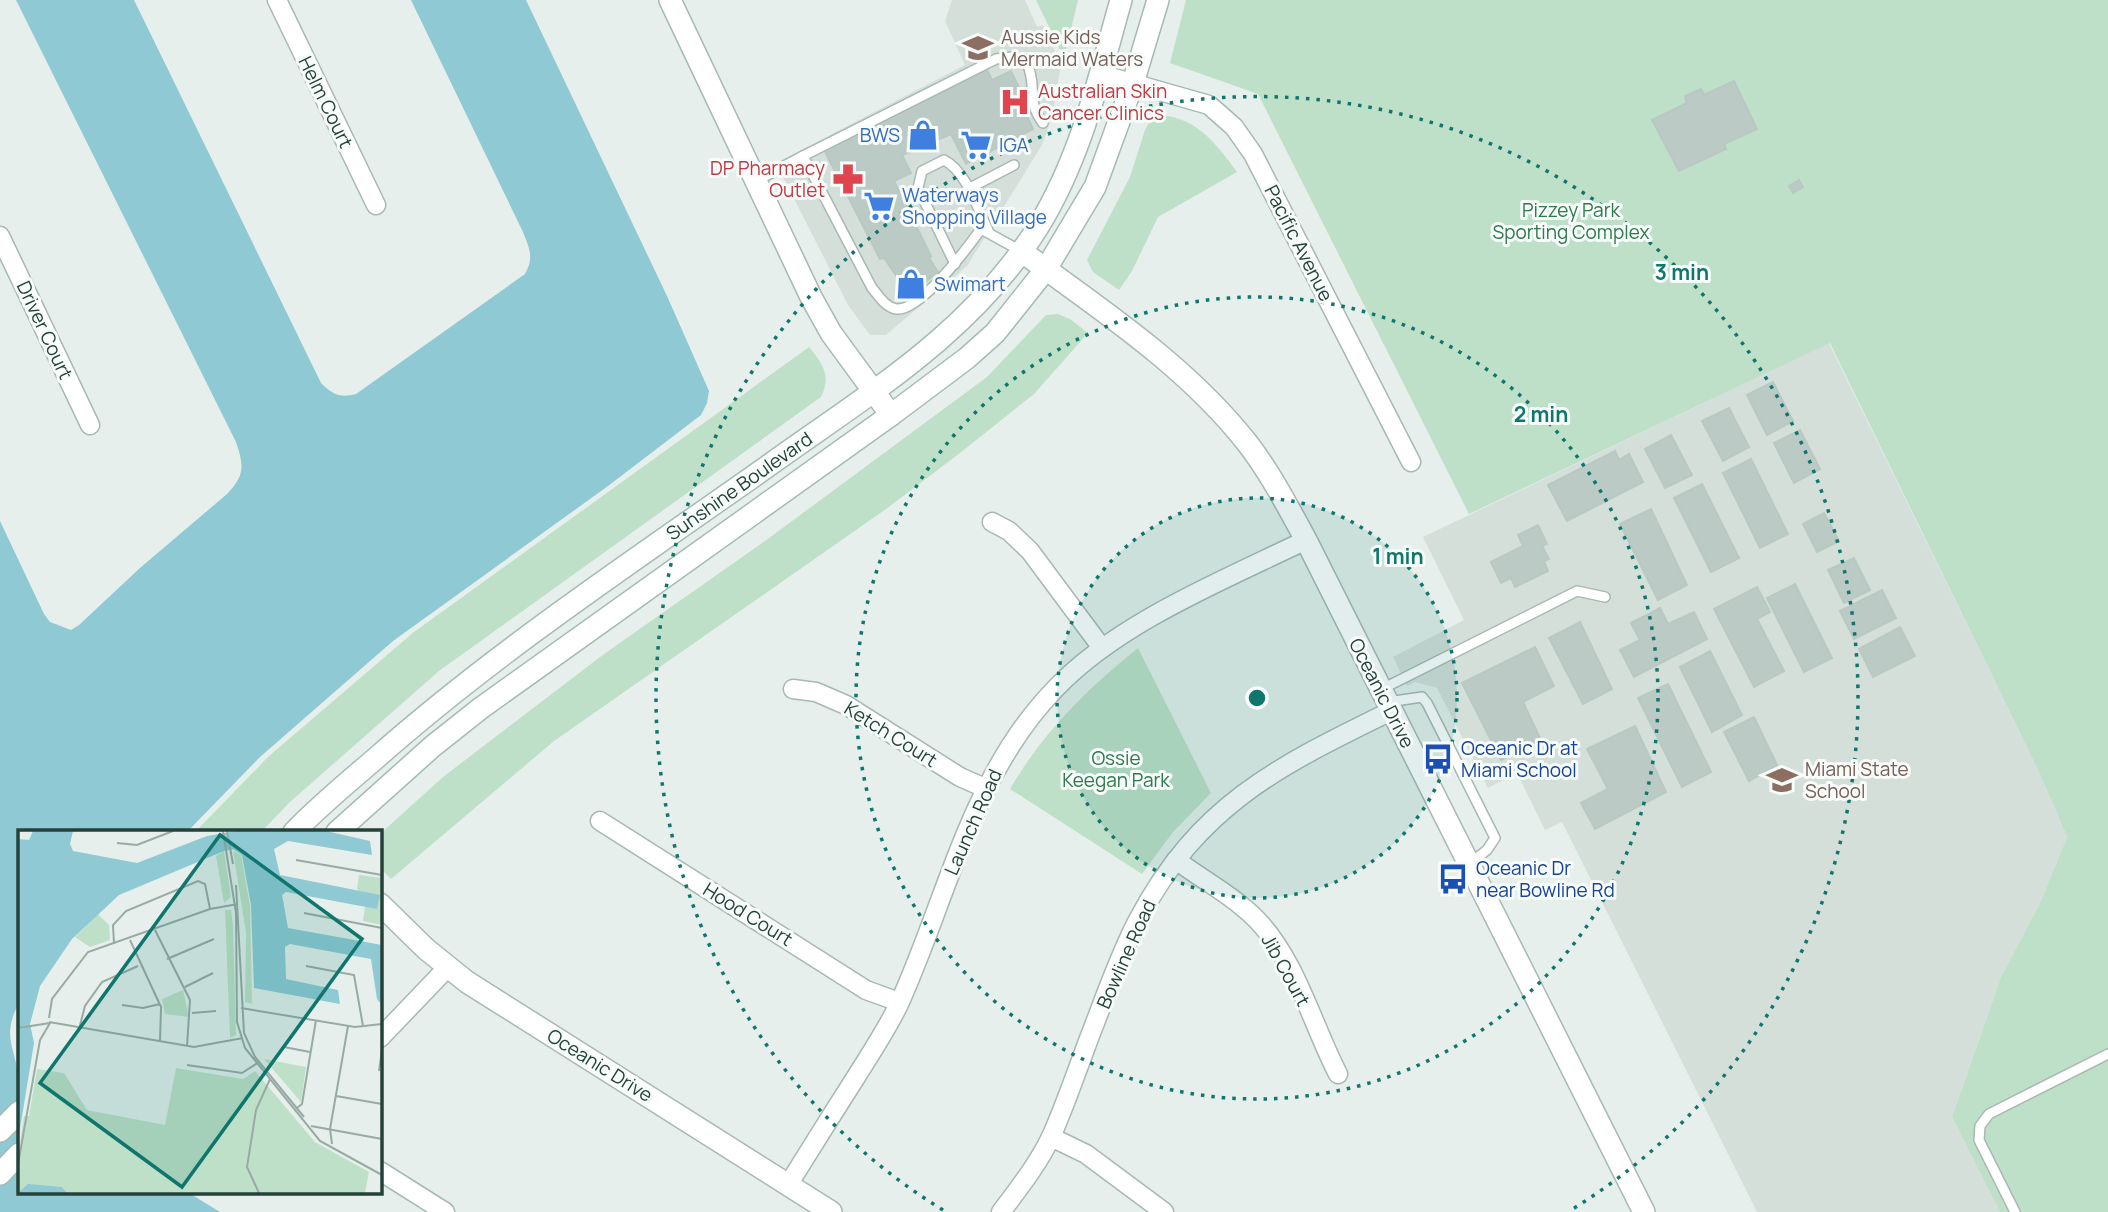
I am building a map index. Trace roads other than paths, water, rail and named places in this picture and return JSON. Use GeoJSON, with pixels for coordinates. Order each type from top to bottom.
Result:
{"type":"FeatureCollection","features":[{"type":"Feature","properties":{"kind":"main road"},"geometry":{"type":"LineString","coordinates":[[670,0],[811,297],[831,333],[891,415]]}},
{"type":"Feature","properties":{"kind":"main road"},"geometry":{"type":"LineString","coordinates":[[1100,74],[1121,0]]}},
{"type":"Feature","properties":{"kind":"main road"},"geometry":{"type":"LineString","coordinates":[[1133,83],[1158,0]]}},
{"type":"Feature","properties":{"kind":"main road","name":"Sunshine Boulevard"},"geometry":{"type":"LineString","coordinates":[[302,830],[416,722],[463,684],[940,341],[997,283],[1055,198],[1088,118],[1100,74]]}},
{"type":"Feature","properties":{"kind":"main road","name":"Sunshine Boulevard"},"geometry":{"type":"LineString","coordinates":[[339,830],[481,708],[891,415],[967,358],[995,332],[1046,269],[1095,187],[1133,83]]}},
{"type":"Feature","properties":{"kind":"main road","name":"Oceanic Drive"},"geometry":{"type":"LineString","coordinates":[[1021,251],[1150,345],[1200,390],[1248,444],[1267,471],[1306,540],[1642,1212]]}},
{"type":"Feature","properties":{"kind":"main road","name":"Oceanic Drive"},"geometry":{"type":"LineString","coordinates":[[382,906],[447,968],[831,1212]]}},
{"type":"Feature","properties":{"kind":"main road"},"geometry":{"type":"LineString","coordinates":[[0,1131],[18,1113]]}},
{"type":"Feature","properties":{"kind":"main road"},"geometry":{"type":"LineString","coordinates":[[0,1174],[18,1155]]}},
{"type":"Feature","properties":{"kind":"street","name":"Helm Court"},"geometry":{"type":"LineString","coordinates":[[277,0],[376,205]]}},
{"type":"Feature","properties":{"kind":"street","name":"Pacific Avenue"},"geometry":{"type":"LineString","coordinates":[[1100,74],[1209,104],[1234,127],[1253,154],[1411,462]]}},
{"type":"Feature","properties":{"kind":"street","name":"Driver Court"},"geometry":{"type":"LineString","coordinates":[[0,236],[90,425]]}},
{"type":"Feature","properties":{"kind":"street"},"geometry":{"type":"LineString","coordinates":[[992,522],[1015,536],[1030,551],[1102,648]]}},
{"type":"Feature","properties":{"kind":"street","name":"Launch Road"},"geometry":{"type":"LineString","coordinates":[[788,1185],[878,1042],[900,1002],[985,788],[1016,736],[1034,712],[1056,688],[1102,648],[1161,612],[1306,540]]}},
{"type":"Feature","properties":{"kind":"street","name":"Ketch Court"},"geometry":{"type":"LineString","coordinates":[[793,688],[816,692],[846,705],[960,777],[985,788]]}},
{"type":"Feature","properties":{"kind":"street","name":"Bowline Road"},"geometry":{"type":"LineString","coordinates":[[1001,1212],[1029,1175],[1051,1137],[1127,944],[1150,897],[1176,860],[1216,816],[1261,779],[1317,747],[1386,701]]}},
{"type":"Feature","properties":{"kind":"street","name":"Hood Court"},"geometry":{"type":"LineString","coordinates":[[600,821],[866,990],[900,1002]]}},
{"type":"Feature","properties":{"kind":"street","name":"Jib Court"},"geometry":{"type":"LineString","coordinates":[[1176,860],[1243,908],[1271,937],[1302,994],[1338,1074]]}},
{"type":"Feature","properties":{"kind":"street"},"geometry":{"type":"LineString","coordinates":[[382,1036],[447,968]]}},
{"type":"Feature","properties":{"kind":"street"},"geometry":{"type":"LineString","coordinates":[[1051,1137],[1086,1154],[1164,1212]]}},
{"type":"Feature","properties":{"kind":"street"},"geometry":{"type":"LineString","coordinates":[[382,1172],[445,1212]]}},
{"type":"Feature","properties":{"kind":"lane"},"geometry":{"type":"LineString","coordinates":[[756,181],[996,59],[1012,57],[1027,63],[1034,78],[1033,110],[1043,123]]}},
{"type":"Feature","properties":{"kind":"lane"},"geometry":{"type":"LineString","coordinates":[[803,156],[872,288],[887,306],[904,309],[933,287],[984,229]]}},
{"type":"Feature","properties":{"kind":"lane"},"geometry":{"type":"LineString","coordinates":[[955,264],[918,188],[922,171],[944,160],[960,173],[984,229],[1021,251]]}},
{"type":"Feature","properties":{"kind":"lane"},"geometry":{"type":"LineString","coordinates":[[968,189],[1014,165]]}},
{"type":"Feature","properties":{"kind":"lane"},"geometry":{"type":"LineString","coordinates":[[1386,701],[1577,591],[1605,597]]}},
{"type":"Feature","properties":{"kind":"lane"},"geometry":{"type":"LineString","coordinates":[[1386,701],[1422,697],[1427,702],[1495,838],[1487,850],[1469,864]]}},
{"type":"Feature","properties":{"kind":"lane"},"geometry":{"type":"LineString","coordinates":[[2015,1212],[1979,1140],[1980,1126],[1989,1114],[2108,1054]]}},
{"type":"Feature","properties":{"kind":"water"},"geometry":{"type":"Polygon","coordinates":[[[16,0],[134,0],[321,383],[333,393],[345,396],[356,394],[525,274],[528,268],[530,253],[523,232],[411,0],[526,0],[667,296],[709,391],[707,403],[701,415],[608,486],[393,641],[260,757],[189,830],[18,830],[18,1005],[13,1015],[10,1035],[18,1071],[18,1194],[191,1194],[220,1212],[0,1212],[0,521],[44,614],[50,622],[71,630],[227,494],[240,476],[241,464],[236,442],[16,0]]]}},
{"type":"Feature","properties":{"kind":"place","name":"Aussie Kids Mermaid Waters"},"geometry":{"type":"Point","coordinates":[978,48]}},
{"type":"Feature","properties":{"kind":"place","name":"Australian Skin Cancer Clinics"},"geometry":{"type":"Point","coordinates":[1015,102]}},
{"type":"Feature","properties":{"kind":"place","name":"BWS"},"geometry":{"type":"Point","coordinates":[923,135]}},
{"type":"Feature","properties":{"kind":"place","name":"IGA"},"geometry":{"type":"Point","coordinates":[976,145]}},
{"type":"Feature","properties":{"kind":"place","name":"DP Pharmacy Outlet"},"geometry":{"type":"Point","coordinates":[848,179]}},
{"type":"Feature","properties":{"kind":"place","name":"Waterways Shopping Village"},"geometry":{"type":"Point","coordinates":[879,206]}},
{"type":"Feature","properties":{"kind":"place","name":"Swimart"},"geometry":{"type":"Point","coordinates":[911,284]}},
{"type":"Feature","properties":{"kind":"place","name":"Oceanic Dr at Miami School"},"geometry":{"type":"Point","coordinates":[1438,759]}},
{"type":"Feature","properties":{"kind":"place","name":"Miami State School"},"geometry":{"type":"Point","coordinates":[1782,780]}},
{"type":"Feature","properties":{"kind":"place","name":"Oceanic Dr near Bowline Rd"},"geometry":{"type":"Point","coordinates":[1453,879]}},
{"type":"Feature","properties":{"kind":"park label","name":"Pizzey Park Sporting Complex"},"geometry":{"type":"Point","coordinates":[1571,221]}},
{"type":"Feature","properties":{"kind":"park label","name":"Ossie Keegan Park"},"geometry":{"type":"Point","coordinates":[1116,769]}}]}
